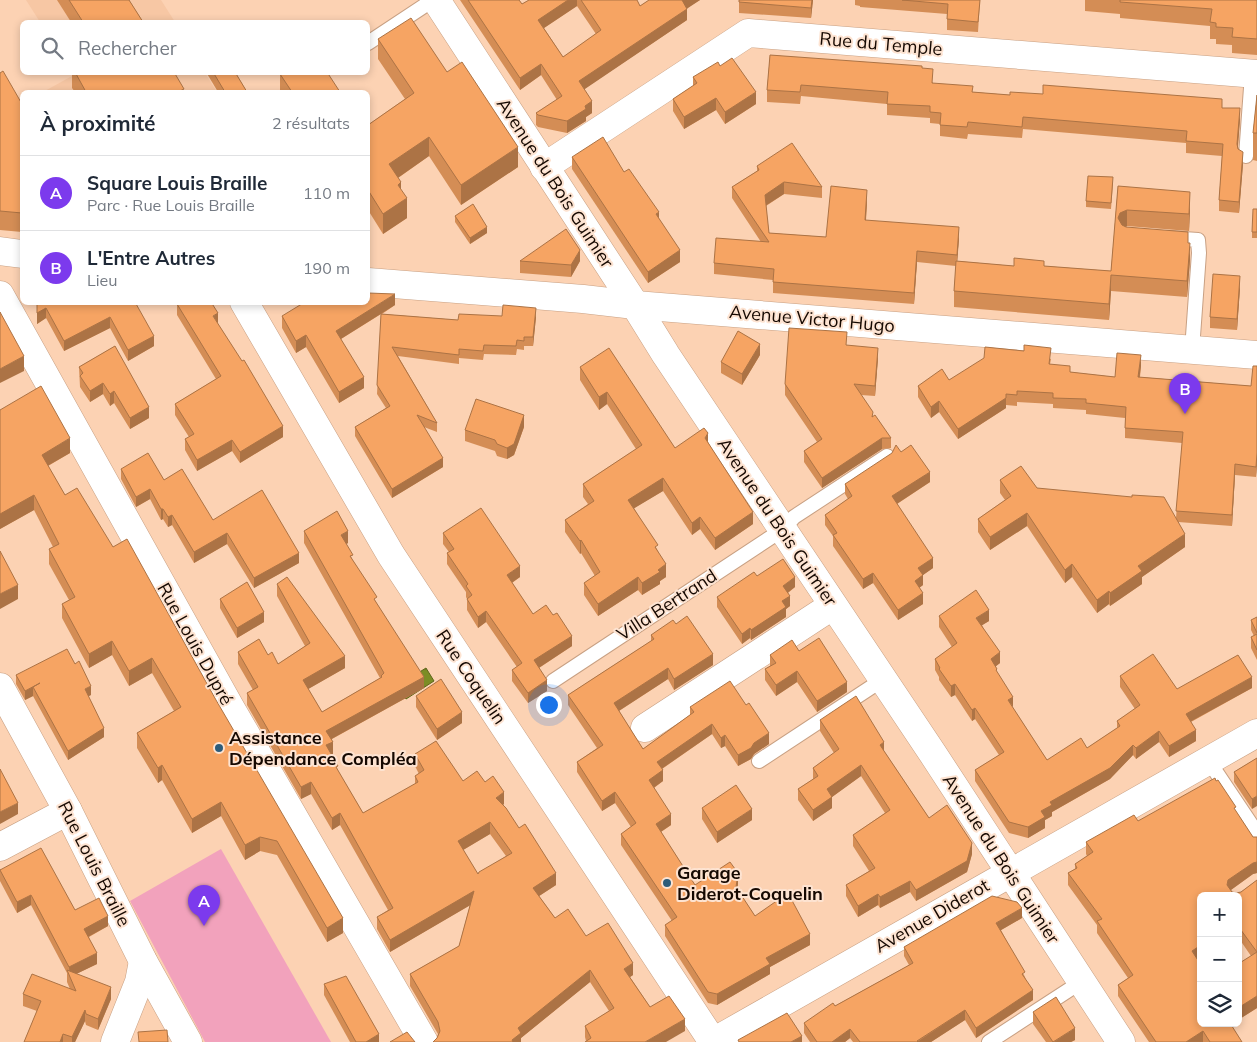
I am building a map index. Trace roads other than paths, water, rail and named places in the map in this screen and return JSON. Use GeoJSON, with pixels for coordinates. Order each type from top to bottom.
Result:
{"type":"FeatureCollection","features":[{"type":"Feature","properties":{"kind":"street","name":"Avenue du Bois Guimier"},"geometry":{"type":"LineString","coordinates":[[435,0],[636,305],[666,355],[1121,1042]]}},
{"type":"Feature","properties":{"kind":"street","name":"Rue du Temple"},"geometry":{"type":"LineString","coordinates":[[544,167],[748,33],[1255,74]]}},
{"type":"Feature","properties":{"kind":"street"},"geometry":{"type":"LineString","coordinates":[[0,251],[20,254]]}},
{"type":"Feature","properties":{"kind":"street","name":"Avenue Victor Hugo"},"geometry":{"type":"LineString","coordinates":[[370,282],[1257,355]]}},
{"type":"Feature","properties":{"kind":"street","name":"Rue Louis Dupré"},"geometry":{"type":"LineString","coordinates":[[0,295],[226,698],[424,1042]]}},
{"type":"Feature","properties":{"kind":"street","name":"Rue Coquelin"},"geometry":{"type":"LineString","coordinates":[[246,305],[391,555],[713,1042]]}},
{"type":"Feature","properties":{"kind":"street"},"geometry":{"type":"LineString","coordinates":[[645,728],[832,606]]}},
{"type":"Feature","properties":{"kind":"street","name":"Rue Louis Braille"},"geometry":{"type":"LineString","coordinates":[[0,687],[68,811],[144,961],[188,1042]]}},
{"type":"Feature","properties":{"kind":"street","name":"Avenue Diderot"},"geometry":{"type":"LineString","coordinates":[[713,1042],[1257,733]]}},
{"type":"Feature","properties":{"kind":"street"},"geometry":{"type":"LineString","coordinates":[[0,847],[68,811]]}},
{"type":"Feature","properties":{"kind":"street"},"geometry":{"type":"LineString","coordinates":[[114,1042],[140,982],[144,961]]}},
{"type":"Feature","properties":{"kind":"lane"},"geometry":{"type":"LineString","coordinates":[[370,42],[435,0]]}},
{"type":"Feature","properties":{"kind":"lane"},"geometry":{"type":"LineString","coordinates":[[1246,156],[1255,74]]}},
{"type":"Feature","properties":{"kind":"lane"},"geometry":{"type":"LineString","coordinates":[[1154,237],[1198,240],[1199,252],[1192,350]]}},
{"type":"Feature","properties":{"kind":"lane","name":"Villa Bertrand"},"geometry":{"type":"LineString","coordinates":[[553,680],[782,530],[794,517],[887,456]]}},
{"type":"Feature","properties":{"kind":"lane"},"geometry":{"type":"LineString","coordinates":[[759,761],[882,680]]}},
{"type":"Feature","properties":{"kind":"lane"},"geometry":{"type":"LineString","coordinates":[[1208,760],[1257,833]]}},
{"type":"Feature","properties":{"kind":"lane"},"geometry":{"type":"LineString","coordinates":[[989,1042],[1081,982]]}},
{"type":"Feature","properties":{"kind":"water"},"geometry":{"type":"Polygon","coordinates":[[[426,668],[434,681],[406,699],[397,686],[426,668]]]}},
{"type":"Feature","properties":{"kind":"place","name":"L'Entre Autres"},"geometry":{"type":"Point","coordinates":[1185,414]}},
{"type":"Feature","properties":{"kind":"place","name":"Assistance Dépendance Compléa"},"geometry":{"type":"Point","coordinates":[219,748]}},
{"type":"Feature","properties":{"kind":"place","name":"Garage Diderot-Coquelin"},"geometry":{"type":"Point","coordinates":[667,883]}},
{"type":"Feature","properties":{"kind":"place","name":"Square Louis Braille"},"geometry":{"type":"Point","coordinates":[204,926]}}]}
